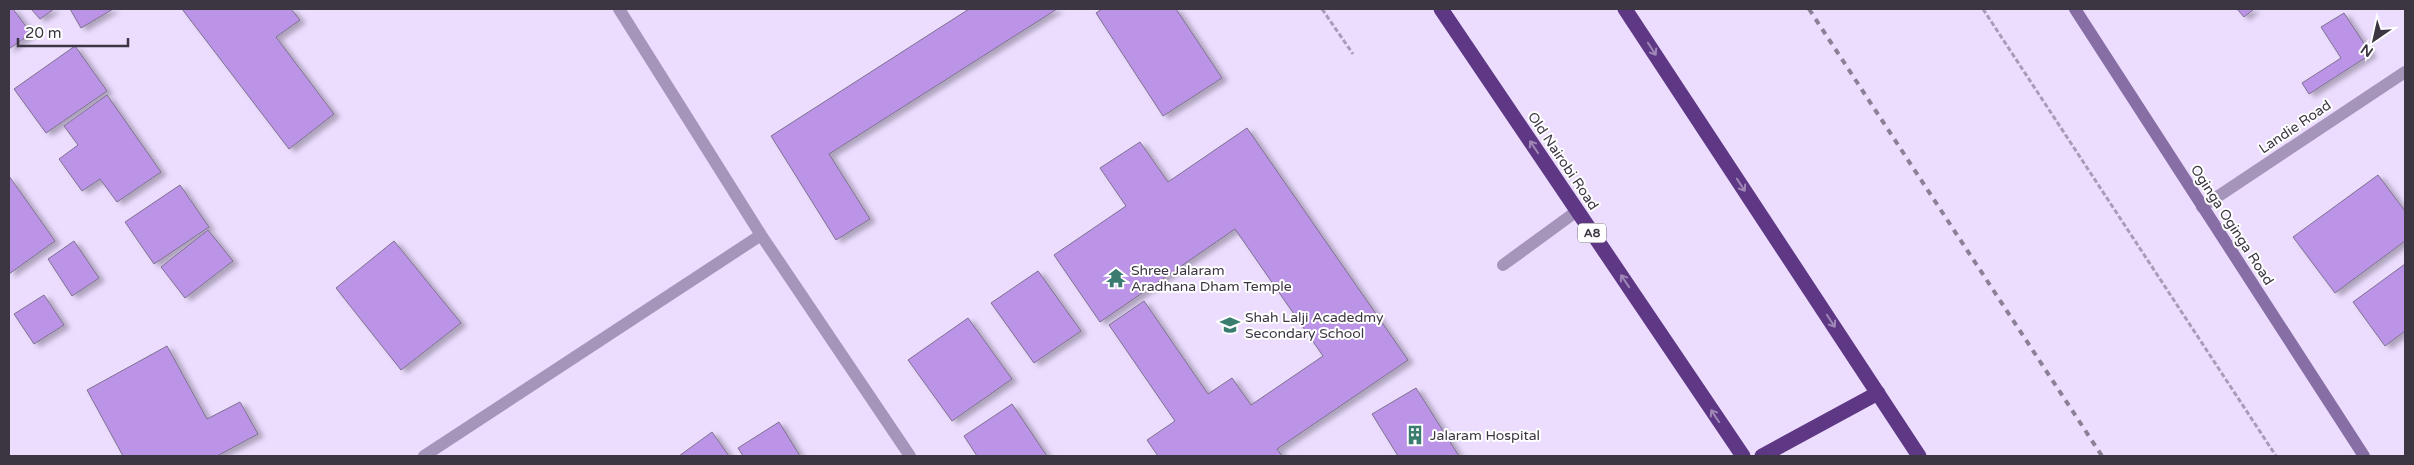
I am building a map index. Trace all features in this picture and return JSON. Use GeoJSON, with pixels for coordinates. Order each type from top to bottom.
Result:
{"type":"FeatureCollection","features":[{"type":"Feature","properties":{"kind":"highway","name":"Old Nairobi Road"},"geometry":{"type":"LineString","coordinates":[[1440,9],[1743,456]]}},
{"type":"Feature","properties":{"kind":"highway"},"geometry":{"type":"LineString","coordinates":[[1626,9],[1919,456]]}},
{"type":"Feature","properties":{"kind":"highway"},"geometry":{"type":"LineString","coordinates":[[1762,456],[1878,394]]}},
{"type":"Feature","properties":{"kind":"street"},"geometry":{"type":"LineString","coordinates":[[619,9],[761,235],[910,456]]}},
{"type":"Feature","properties":{"kind":"street","name":"Oginga Oginga Road"},"geometry":{"type":"LineString","coordinates":[[2075,9],[2364,456]]}},
{"type":"Feature","properties":{"kind":"street","name":"Landie Road"},"geometry":{"type":"LineString","coordinates":[[2202,206],[2405,72]]}},
{"type":"Feature","properties":{"kind":"street"},"geometry":{"type":"LineString","coordinates":[[1503,265],[1577,211]]}},
{"type":"Feature","properties":{"kind":"street"},"geometry":{"type":"LineString","coordinates":[[424,456],[761,235]]}},
{"type":"Feature","properties":{"kind":"path"},"geometry":{"type":"LineString","coordinates":[[1322,9],[1353,54]]}},
{"type":"Feature","properties":{"kind":"path"},"geometry":{"type":"LineString","coordinates":[[1983,9],[2276,456]]}},
{"type":"Feature","properties":{"kind":"building"},"geometry":{"type":"Polygon","coordinates":[[[9,9],[13,9],[31,33],[9,49],[9,9]]]}},
{"type":"Feature","properties":{"kind":"building"},"geometry":{"type":"Polygon","coordinates":[[[31,9],[54,9],[40,19],[31,9]]]}},
{"type":"Feature","properties":{"kind":"building"},"geometry":{"type":"Polygon","coordinates":[[[70,9],[113,9],[81,28],[70,9]]]}},
{"type":"Feature","properties":{"kind":"building"},"geometry":{"type":"Polygon","coordinates":[[[182,9],[291,9],[300,20],[276,37],[334,114],[289,149],[182,9]]]}},
{"type":"Feature","properties":{"kind":"building"},"geometry":{"type":"Polygon","coordinates":[[[969,9],[1057,9],[829,154],[870,219],[836,240],[771,136],[969,9]]]}},
{"type":"Feature","properties":{"kind":"building"},"geometry":{"type":"Polygon","coordinates":[[[1102,9],[1176,9],[1222,78],[1163,116],[1096,13],[1102,9]]]}},
{"type":"Feature","properties":{"kind":"building"},"geometry":{"type":"Polygon","coordinates":[[[2237,9],[2254,9],[2244,17],[2237,9]]]}},
{"type":"Feature","properties":{"kind":"building"},"geometry":{"type":"Polygon","coordinates":[[[2344,13],[2371,54],[2309,94],[2302,83],[2341,58],[2321,27],[2344,13]]]}},
{"type":"Feature","properties":{"kind":"building"},"geometry":{"type":"Polygon","coordinates":[[[75,46],[107,91],[46,133],[14,89],[75,46]]]}},
{"type":"Feature","properties":{"kind":"building"},"geometry":{"type":"Polygon","coordinates":[[[107,95],[161,172],[117,202],[100,179],[82,191],[59,159],[78,145],[64,126],[107,95]]]}},
{"type":"Feature","properties":{"kind":"building","name":"Shree Jalaram Aradhana Dham Temple"},"geometry":{"type":"Polygon","coordinates":[[[1247,128],[1408,360],[1277,449],[1282,456],[1158,456],[1147,440],[1175,421],[1109,325],[1144,301],[1208,394],[1232,378],[1251,405],[1323,356],[1235,229],[1100,322],[1054,255],[1126,206],[1100,168],[1140,142],[1168,182],[1247,128]]]}},
{"type":"Feature","properties":{"kind":"building"},"geometry":{"type":"Polygon","coordinates":[[[2378,175],[2405,211],[2405,241],[2335,293],[2293,237],[2378,175]]]}},
{"type":"Feature","properties":{"kind":"building"},"geometry":{"type":"Polygon","coordinates":[[[9,176],[55,241],[9,274],[9,176]]]}},
{"type":"Feature","properties":{"kind":"building"},"geometry":{"type":"Polygon","coordinates":[[[180,185],[209,227],[154,264],[125,222],[180,185]]]}},
{"type":"Feature","properties":{"kind":"building"},"geometry":{"type":"Polygon","coordinates":[[[208,230],[233,261],[185,298],[161,267],[208,230]]]}},
{"type":"Feature","properties":{"kind":"building"},"geometry":{"type":"Polygon","coordinates":[[[74,241],[99,278],[72,296],[48,259],[74,241]]]}},
{"type":"Feature","properties":{"kind":"building"},"geometry":{"type":"Polygon","coordinates":[[[394,241],[461,323],[401,370],[336,288],[394,241]]]}},
{"type":"Feature","properties":{"kind":"building"},"geometry":{"type":"Polygon","coordinates":[[[2405,264],[2405,331],[2385,346],[2353,302],[2405,264]]]}},
{"type":"Feature","properties":{"kind":"building"},"geometry":{"type":"Polygon","coordinates":[[[1038,271],[1081,331],[1034,363],[991,303],[1038,271]]]}},
{"type":"Feature","properties":{"kind":"building"},"geometry":{"type":"Polygon","coordinates":[[[44,295],[64,325],[34,344],[14,314],[44,295]]]}},
{"type":"Feature","properties":{"kind":"building"},"geometry":{"type":"Polygon","coordinates":[[[968,318],[1012,379],[952,421],[908,360],[968,318]]]}},
{"type":"Feature","properties":{"kind":"building"},"geometry":{"type":"Polygon","coordinates":[[[167,346],[207,419],[240,402],[258,434],[217,456],[123,456],[87,390],[167,346]]]}},
{"type":"Feature","properties":{"kind":"building","name":"Jalaram Hospital"},"geometry":{"type":"Polygon","coordinates":[[[1416,388],[1459,456],[1398,456],[1372,414],[1416,388]]]}},
{"type":"Feature","properties":{"kind":"building"},"geometry":{"type":"Polygon","coordinates":[[[1012,404],[1047,456],[977,456],[964,436],[1012,404]]]}},
{"type":"Feature","properties":{"kind":"building"},"geometry":{"type":"Polygon","coordinates":[[[779,422],[800,456],[743,456],[738,448],[779,422]]]}},
{"type":"Feature","properties":{"kind":"building"},"geometry":{"type":"Polygon","coordinates":[[[712,432],[729,456],[679,456],[712,432]]]}},
{"type":"Feature","properties":{"kind":"railway"},"geometry":{"type":"LineString","coordinates":[[1809,9],[2102,456]]}},
{"type":"Feature","properties":{"kind":"place","name":"Shree Jalaram Aradhana Dham Temple"},"geometry":{"type":"Point","coordinates":[1116,278]}},
{"type":"Feature","properties":{"kind":"place","name":"Shah Lalji Acadedmy Secondary School"},"geometry":{"type":"Point","coordinates":[1230,325]}},
{"type":"Feature","properties":{"kind":"place","name":"Jalaram Hospital"},"geometry":{"type":"Point","coordinates":[1415,435]}}]}
